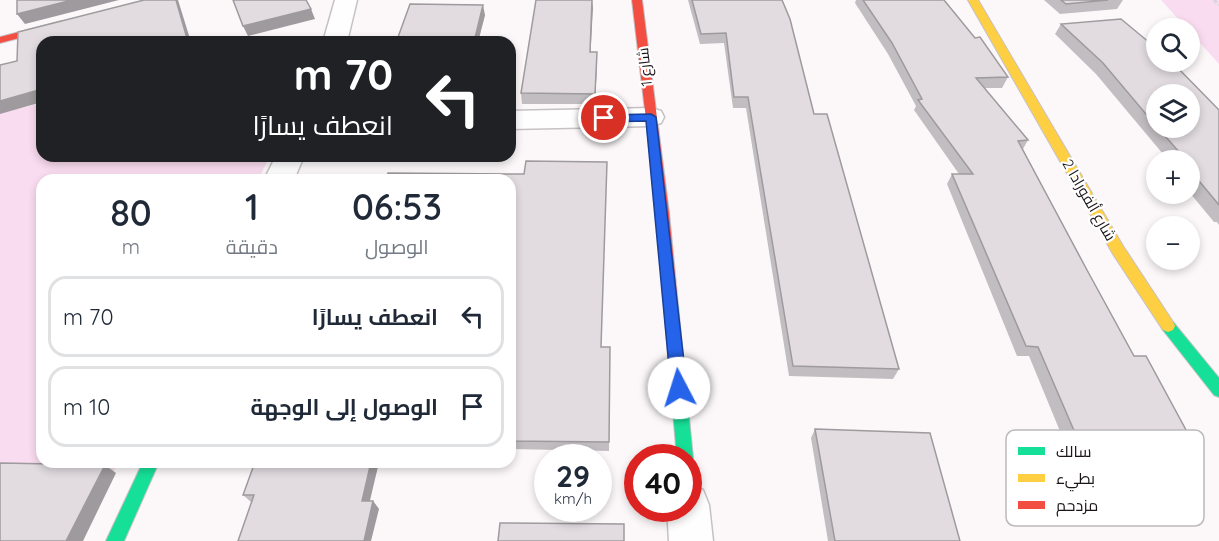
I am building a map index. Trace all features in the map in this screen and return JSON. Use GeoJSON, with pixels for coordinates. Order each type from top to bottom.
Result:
{"type":"FeatureCollection","features":[{"type":"Feature","properties":{"kind":"street"},"geometry":{"type":"LineString","coordinates":[[337,36],[346,0]]}},
{"type":"Feature","properties":{"kind":"street","name":"شارع 1"},"geometry":{"type":"LineString","coordinates":[[637,0],[664,225],[684,444]]}},
{"type":"Feature","properties":{"kind":"street","name":"شارع ألفورادا 2"},"geometry":{"type":"LineString","coordinates":[[973,0],[1098,218],[1151,303],[1219,390]]}},
{"type":"Feature","properties":{"kind":"street"},"geometry":{"type":"LineString","coordinates":[[0,40],[77,20]]}},
{"type":"Feature","properties":{"kind":"street"},"geometry":{"type":"LineString","coordinates":[[516,120],[651,117]]}},
{"type":"Feature","properties":{"kind":"street"},"geometry":{"type":"LineString","coordinates":[[115,541],[148,468]]}},
{"type":"Feature","properties":{"kind":"street"},"geometry":{"type":"LineString","coordinates":[[689,522],[691,541]]}},
{"type":"Feature","properties":{"kind":"path"},"geometry":{"type":"LineString","coordinates":[[1214,0],[1219,5]]}},
{"type":"Feature","properties":{"kind":"shaded area"},"geometry":{"type":"Polygon","coordinates":[[[1161,0],[1219,0],[1219,64],[1200,43],[1200,18],[1177,18],[1161,0]]]}},
{"type":"Feature","properties":{"kind":"shaded area"},"geometry":{"type":"Polygon","coordinates":[[[36,104],[36,162],[267,162],[261,174],[36,174],[36,468],[115,468],[79,541],[0,541],[0,113],[36,104]]]}},
{"type":"Feature","properties":{"kind":"building"},"geometry":{"type":"Polygon","coordinates":[[[17,0],[72,0],[17,14],[17,0]]]}},
{"type":"Feature","properties":{"kind":"building"},"geometry":{"type":"Polygon","coordinates":[[[144,0],[176,0],[186,36],[36,36],[36,91],[0,101],[0,65],[17,61],[18,32],[144,0]]]}},
{"type":"Feature","properties":{"kind":"building"},"geometry":{"type":"Polygon","coordinates":[[[233,0],[306,0],[311,9],[243,26],[233,0]]]}},
{"type":"Feature","properties":{"kind":"building"},"geometry":{"type":"Polygon","coordinates":[[[536,0],[592,0],[590,52],[597,52],[595,94],[521,93],[536,0]]]}},
{"type":"Feature","properties":{"kind":"building"},"geometry":{"type":"Polygon","coordinates":[[[692,0],[782,0],[790,19],[814,114],[827,114],[899,369],[793,366],[748,97],[734,97],[726,33],[701,34],[692,0]]]}},
{"type":"Feature","properties":{"kind":"building"},"geometry":{"type":"Polygon","coordinates":[[[863,0],[944,0],[975,38],[980,37],[1008,77],[976,78],[1028,140],[1018,141],[1087,270],[1134,356],[1146,356],[1186,430],[1074,430],[1038,347],[1026,346],[952,174],[973,174],[918,100],[922,99],[892,43],[863,0]]]}},
{"type":"Feature","properties":{"kind":"building"},"geometry":{"type":"Polygon","coordinates":[[[1061,0],[1108,0],[1066,4],[1061,0]]]}},
{"type":"Feature","properties":{"kind":"building"},"geometry":{"type":"Polygon","coordinates":[[[410,4],[483,5],[475,36],[398,36],[410,4]]]}},
{"type":"Feature","properties":{"kind":"building"},"geometry":{"type":"Polygon","coordinates":[[[1121,19],[1146,40],[1146,72],[1182,72],[1194,84],[1146,84],[1146,114],[1103,63],[1061,24],[1121,19]]]}},
{"type":"Feature","properties":{"kind":"building"},"geometry":{"type":"Polygon","coordinates":[[[1200,91],[1219,110],[1219,205],[1200,182],[1200,150],[1177,150],[1167,138],[1200,138],[1200,91]]]}},
{"type":"Feature","properties":{"kind":"building"},"geometry":{"type":"Polygon","coordinates":[[[526,161],[607,162],[601,347],[610,347],[609,442],[516,441],[516,174],[388,174],[388,173],[524,174],[526,161]]]}},
{"type":"Feature","properties":{"kind":"building"},"geometry":{"type":"Polygon","coordinates":[[[815,429],[930,433],[960,541],[835,541],[815,429]]]}},
{"type":"Feature","properties":{"kind":"building"},"geometry":{"type":"Polygon","coordinates":[[[0,463],[36,464],[36,468],[103,468],[66,541],[0,541],[0,463]]]}},
{"type":"Feature","properties":{"kind":"building"},"geometry":{"type":"Polygon","coordinates":[[[253,468],[370,468],[362,501],[373,501],[364,541],[238,541],[254,495],[243,495],[253,468]]]}},
{"type":"Feature","properties":{"kind":"building"},"geometry":{"type":"Polygon","coordinates":[[[500,523],[624,524],[624,541],[498,541],[500,523]]]}},
{"type":"Feature","properties":{"kind":"traffic: fast"},"geometry":{"type":"LineString","coordinates":[[670,295],[684,444]]}},
{"type":"Feature","properties":{"kind":"traffic: fast"},"geometry":{"type":"LineString","coordinates":[[1168,326],[1219,390]]}},
{"type":"Feature","properties":{"kind":"traffic: fast"},"geometry":{"type":"LineString","coordinates":[[115,541],[148,468]]}},
{"type":"Feature","properties":{"kind":"traffic: slow"},"geometry":{"type":"LineString","coordinates":[[973,0],[1118,250],[1168,326]]}},
{"type":"Feature","properties":{"kind":"traffic: jam"},"geometry":{"type":"LineString","coordinates":[[637,0],[663,213],[670,295]]}},
{"type":"Feature","properties":{"kind":"traffic: jam"},"geometry":{"type":"LineString","coordinates":[[0,40],[62,24]]}},
{"type":"Feature","properties":{"kind":"route"},"geometry":{"type":"LineString","coordinates":[[604,118],[651,117],[663,213],[679,388]]}}]}
